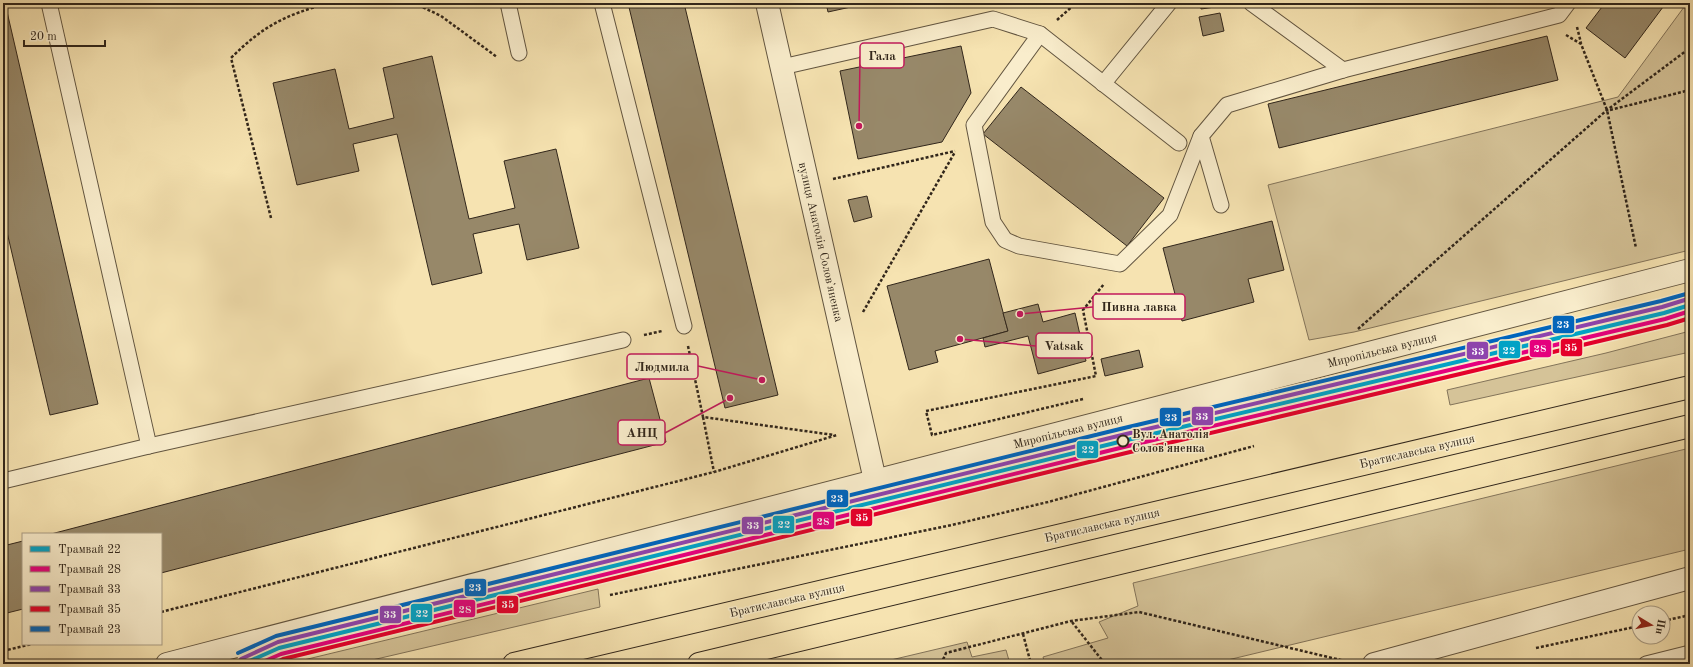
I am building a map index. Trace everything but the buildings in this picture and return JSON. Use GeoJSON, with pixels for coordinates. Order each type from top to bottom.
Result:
{"type":"FeatureCollection","features":[{"type":"Feature","properties":{"kind":"main road","name":"Братиславська вулиця"},"geometry":{"type":"LineString","coordinates":[[514,664],[1690,387]]}},
{"type":"Feature","properties":{"kind":"main road"},"geometry":{"type":"LineString","coordinates":[[699,664],[1690,426]]}},
{"type":"Feature","properties":{"kind":"street","name":"вулиця Анатолія Соловʼяненка"},"geometry":{"type":"LineString","coordinates":[[767,3],[875,480]]}},
{"type":"Feature","properties":{"kind":"street","name":"Миропільська вулиця"},"geometry":{"type":"LineString","coordinates":[[167,664],[1690,270]]}},
{"type":"Feature","properties":{"kind":"street"},"geometry":{"type":"LineString","coordinates":[[1374,664],[1690,578]]}},
{"type":"Feature","properties":{"kind":"lane"},"geometry":{"type":"LineString","coordinates":[[49,3],[149,446]]}},
{"type":"Feature","properties":{"kind":"lane"},"geometry":{"type":"LineString","coordinates":[[508,3],[519,53]]}},
{"type":"Feature","properties":{"kind":"lane"},"geometry":{"type":"LineString","coordinates":[[602,3],[684,326]]}},
{"type":"Feature","properties":{"kind":"lane"},"geometry":{"type":"LineString","coordinates":[[1104,84],[1169,3]]}},
{"type":"Feature","properties":{"kind":"lane"},"geometry":{"type":"LineString","coordinates":[[1251,3],[1343,70]]}},
{"type":"Feature","properties":{"kind":"lane"},"geometry":{"type":"LineString","coordinates":[[1040,34],[974,125],[993,222],[1005,240],[1019,246],[1120,264],[1170,214],[1200,136],[1227,105],[1343,70],[1539,20],[1559,14],[1568,3]]}},
{"type":"Feature","properties":{"kind":"lane"},"geometry":{"type":"LineString","coordinates":[[782,67],[993,19],[1040,34],[1179,144]]}},
{"type":"Feature","properties":{"kind":"lane"},"geometry":{"type":"LineString","coordinates":[[1200,136],[1221,205]]}},
{"type":"Feature","properties":{"kind":"lane"},"geometry":{"type":"LineString","coordinates":[[3,481],[149,446],[623,340]]}},
{"type":"Feature","properties":{"kind":"lane"},"geometry":{"type":"LineString","coordinates":[[1646,664],[1690,654]]}},
{"type":"Feature","properties":{"kind":"path"},"geometry":{"type":"LineString","coordinates":[[272,218],[231,58],[247,42],[270,24],[306,9],[328,3]]}},
{"type":"Feature","properties":{"kind":"path"},"geometry":{"type":"LineString","coordinates":[[414,3],[441,16],[499,59],[519,53]]}},
{"type":"Feature","properties":{"kind":"path"},"geometry":{"type":"LineString","coordinates":[[1539,20],[1581,44],[1607,110],[1636,248]]}},
{"type":"Feature","properties":{"kind":"path"},"geometry":{"type":"LineString","coordinates":[[1354,332],[1607,110],[1690,48]]}},
{"type":"Feature","properties":{"kind":"path"},"geometry":{"type":"LineString","coordinates":[[1607,110],[1690,90]]}},
{"type":"Feature","properties":{"kind":"path"},"geometry":{"type":"LineString","coordinates":[[842,177],[955,151],[844,344]]}},
{"type":"Feature","properties":{"kind":"path"},"geometry":{"type":"LineString","coordinates":[[1087,398],[932,435],[926,411],[1096,376],[1083,310],[1107,280]]}},
{"type":"Feature","properties":{"kind":"path"},"geometry":{"type":"LineString","coordinates":[[623,340],[684,326],[714,472]]}},
{"type":"Feature","properties":{"kind":"path"},"geometry":{"type":"LineString","coordinates":[[162,612],[714,472],[837,435],[703,417]]}},
{"type":"Feature","properties":{"kind":"path"},"geometry":{"type":"LineString","coordinates":[[610,594],[960,523],[1048,502],[1254,446]]}},
{"type":"Feature","properties":{"kind":"path"},"geometry":{"type":"LineString","coordinates":[[941,664],[946,653],[1071,622],[1139,612],[1350,662]]}},
{"type":"Feature","properties":{"kind":"path"},"geometry":{"type":"LineString","coordinates":[[1671,619],[1690,615]]}},
{"type":"Feature","properties":{"kind":"path"},"geometry":{"type":"LineString","coordinates":[[1071,622],[1105,664]]}},
{"type":"Feature","properties":{"kind":"path"},"geometry":{"type":"LineString","coordinates":[[1531,649],[1631,628]]}},
{"type":"Feature","properties":{"kind":"path"},"geometry":{"type":"LineString","coordinates":[[1024,634],[1030,664]]}},
{"type":"Feature","properties":{"kind":"path"},"geometry":{"type":"LineString","coordinates":[[3,651],[28,645]]}},
{"type":"Feature","properties":{"kind":"shaded area"},"geometry":{"type":"Polygon","coordinates":[[[1687,3],[1690,3],[1690,250],[1354,332],[1309,340],[1268,185],[1618,97],[1687,3]]]}},
{"type":"Feature","properties":{"kind":"shaded area"},"geometry":{"type":"Polygon","coordinates":[[[1690,331],[1690,352],[1450,405],[1447,390],[1606,353],[1690,331]]]}},
{"type":"Feature","properties":{"kind":"shaded area"},"geometry":{"type":"Polygon","coordinates":[[[1690,448],[1690,549],[1211,664],[1045,664],[1043,657],[1108,638],[1099,622],[1138,606],[1133,583],[1690,448]]]}},
{"type":"Feature","properties":{"kind":"shaded area"},"geometry":{"type":"Polygon","coordinates":[[[598,589],[600,607],[355,664],[287,664],[598,589]]]}},
{"type":"Feature","properties":{"kind":"shaded area"},"geometry":{"type":"Polygon","coordinates":[[[967,642],[972,657],[1006,650],[1010,664],[874,664],[967,642]]]}},
{"type":"Feature","properties":{"kind":"tram line","name":"23"},"geometry":{"type":"LineString","coordinates":[[238,653],[276,636],[1120,429],[1686,294]]}},
{"type":"Feature","properties":{"kind":"tram line","name":"33"},"geometry":{"type":"LineString","coordinates":[[241,659],[278,642],[1122,435],[1662,307],[1688,299]]}},
{"type":"Feature","properties":{"kind":"tram line","name":"22"},"geometry":{"type":"LineString","coordinates":[[243,664],[279,648],[1123,441],[1664,313],[1690,305]]}},
{"type":"Feature","properties":{"kind":"tram line","name":"28"},"geometry":{"type":"LineString","coordinates":[[258,664],[281,654],[1124,447],[1665,319],[1690,311]]}},
{"type":"Feature","properties":{"kind":"tram line","name":"35"},"geometry":{"type":"LineString","coordinates":[[273,664],[283,659],[1126,453],[1667,325],[1690,318]]}},
{"type":"Feature","properties":{"kind":"place","name":"Гала"},"geometry":{"type":"Point","coordinates":[859,126]}},
{"type":"Feature","properties":{"kind":"place","name":"Пивна лавка"},"geometry":{"type":"Point","coordinates":[1020,314]}},
{"type":"Feature","properties":{"kind":"place","name":"Vatsak"},"geometry":{"type":"Point","coordinates":[960,339]}},
{"type":"Feature","properties":{"kind":"place","name":"Людмила"},"geometry":{"type":"Point","coordinates":[762,380]}},
{"type":"Feature","properties":{"kind":"place","name":"АНЦ"},"geometry":{"type":"Point","coordinates":[730,398]}},
{"type":"Feature","properties":{"kind":"place","name":"Вул. Анатолія Солов'яненка"},"geometry":{"type":"Point","coordinates":[1123,441]}}]}
